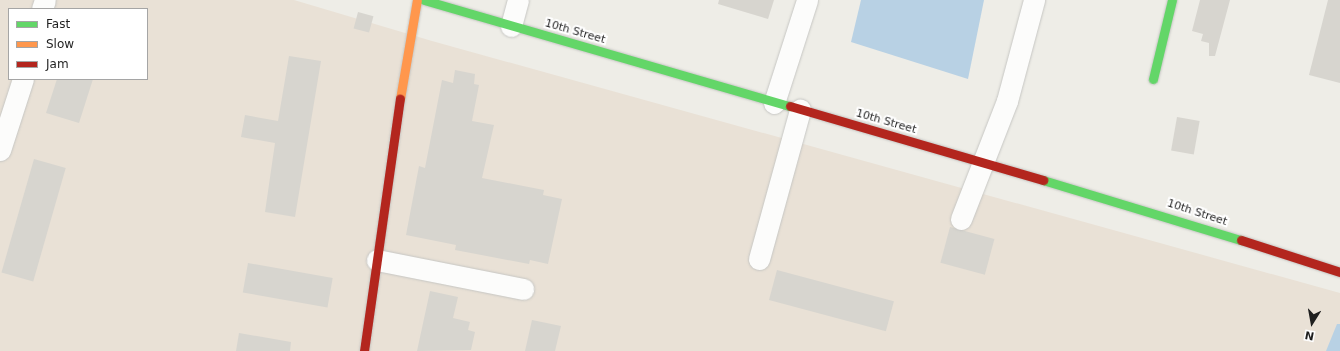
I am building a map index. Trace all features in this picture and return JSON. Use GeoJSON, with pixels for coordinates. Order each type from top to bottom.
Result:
{"type":"FeatureCollection","features":[{"type":"Feature","properties":{"kind":"street"},"geometry":{"type":"LineString","coordinates":[[364,351],[417,0]]}},
{"type":"Feature","properties":{"kind":"street","name":"10th Street"},"geometry":{"type":"LineString","coordinates":[[424,0],[774,103],[1179,219],[1340,272]]}},
{"type":"Feature","properties":{"kind":"street"},"geometry":{"type":"LineString","coordinates":[[511,26],[518,0]]}},
{"type":"Feature","properties":{"kind":"street"},"geometry":{"type":"LineString","coordinates":[[774,103],[807,0]]}},
{"type":"Feature","properties":{"kind":"street"},"geometry":{"type":"LineString","coordinates":[[961,219],[1007,101],[1034,0]]}},
{"type":"Feature","properties":{"kind":"street"},"geometry":{"type":"LineString","coordinates":[[1153,78],[1172,0]]}},
{"type":"Feature","properties":{"kind":"street"},"geometry":{"type":"LineString","coordinates":[[0,150],[23,80]]}},
{"type":"Feature","properties":{"kind":"street"},"geometry":{"type":"LineString","coordinates":[[759,259],[800,110]]}},
{"type":"Feature","properties":{"kind":"street"},"geometry":{"type":"LineString","coordinates":[[377,260],[522,289]]}},
{"type":"Feature","properties":{"kind":"shaded area"},"geometry":{"type":"Polygon","coordinates":[[[0,0],[294,0],[432,41],[1340,293],[1340,351],[0,351],[0,0]]]}},
{"type":"Feature","properties":{"kind":"water"},"geometry":{"type":"Polygon","coordinates":[[[861,0],[984,0],[968,79],[851,42],[861,0]]]}},
{"type":"Feature","properties":{"kind":"water"},"geometry":{"type":"Polygon","coordinates":[[[1337,324],[1340,324],[1340,351],[1326,351],[1337,324]]]}},
{"type":"Feature","properties":{"kind":"building"},"geometry":{"type":"Polygon","coordinates":[[[719,0],[774,0],[768,19],[718,4],[719,0]]]}},
{"type":"Feature","properties":{"kind":"building"},"geometry":{"type":"Polygon","coordinates":[[[1200,0],[1230,0],[1215,56],[1209,56],[1209,43],[1201,41],[1203,34],[1192,31],[1200,0]]]}},
{"type":"Feature","properties":{"kind":"building"},"geometry":{"type":"Polygon","coordinates":[[[1328,0],[1340,0],[1340,83],[1309,75],[1328,0]]]}},
{"type":"Feature","properties":{"kind":"building"},"geometry":{"type":"Polygon","coordinates":[[[358,12],[373,16],[369,33],[354,28],[358,12]]]}},
{"type":"Feature","properties":{"kind":"building"},"geometry":{"type":"Polygon","coordinates":[[[289,56],[321,61],[295,217],[265,212],[275,143],[241,137],[245,115],[278,121],[289,56]]]}},
{"type":"Feature","properties":{"kind":"building"},"geometry":{"type":"Polygon","coordinates":[[[455,70],[475,74],[474,84],[479,85],[472,121],[494,125],[482,178],[544,190],[543,195],[562,199],[548,264],[530,260],[529,264],[455,250],[456,245],[406,235],[419,166],[425,168],[442,80],[453,83],[455,70]]]}},
{"type":"Feature","properties":{"kind":"building"},"geometry":{"type":"Polygon","coordinates":[[[57,80],[93,80],[79,123],[46,113],[57,80]]]}},
{"type":"Feature","properties":{"kind":"building"},"geometry":{"type":"Polygon","coordinates":[[[1177,117],[1200,121],[1194,154],[1171,150],[1177,117]]]}},
{"type":"Feature","properties":{"kind":"building"},"geometry":{"type":"Polygon","coordinates":[[[34,159],[66,168],[33,282],[1,272],[34,159]]]}},
{"type":"Feature","properties":{"kind":"building"},"geometry":{"type":"Polygon","coordinates":[[[950,227],[994,239],[985,275],[940,263],[950,227]]]}},
{"type":"Feature","properties":{"kind":"building"},"geometry":{"type":"Polygon","coordinates":[[[248,263],[333,278],[327,307],[243,293],[248,263]]]}},
{"type":"Feature","properties":{"kind":"building"},"geometry":{"type":"Polygon","coordinates":[[[777,270],[894,301],[886,331],[769,300],[777,270]]]}},
{"type":"Feature","properties":{"kind":"building"},"geometry":{"type":"Polygon","coordinates":[[[430,291],[458,297],[453,318],[470,322],[468,330],[475,332],[471,350],[417,351],[430,291]]]}},
{"type":"Feature","properties":{"kind":"building"},"geometry":{"type":"Polygon","coordinates":[[[532,320],[561,326],[555,351],[525,351],[532,320]]]}},
{"type":"Feature","properties":{"kind":"building"},"geometry":{"type":"Polygon","coordinates":[[[239,333],[291,342],[290,351],[236,351],[239,333]]]}},
{"type":"Feature","properties":{"kind":"traffic: fast"},"geometry":{"type":"LineString","coordinates":[[424,0],[790,106]]}},
{"type":"Feature","properties":{"kind":"traffic: fast"},"geometry":{"type":"LineString","coordinates":[[1153,79],[1172,0]]}},
{"type":"Feature","properties":{"kind":"traffic: fast"},"geometry":{"type":"LineString","coordinates":[[1043,180],[1241,240]]}},
{"type":"Feature","properties":{"kind":"traffic: slow"},"geometry":{"type":"LineString","coordinates":[[400,99],[417,0]]}},
{"type":"Feature","properties":{"kind":"traffic: jam"},"geometry":{"type":"LineString","coordinates":[[364,351],[400,99]]}},
{"type":"Feature","properties":{"kind":"traffic: jam"},"geometry":{"type":"LineString","coordinates":[[790,106],[1043,180]]}},
{"type":"Feature","properties":{"kind":"traffic: jam"},"geometry":{"type":"LineString","coordinates":[[1241,240],[1340,272]]}}]}
